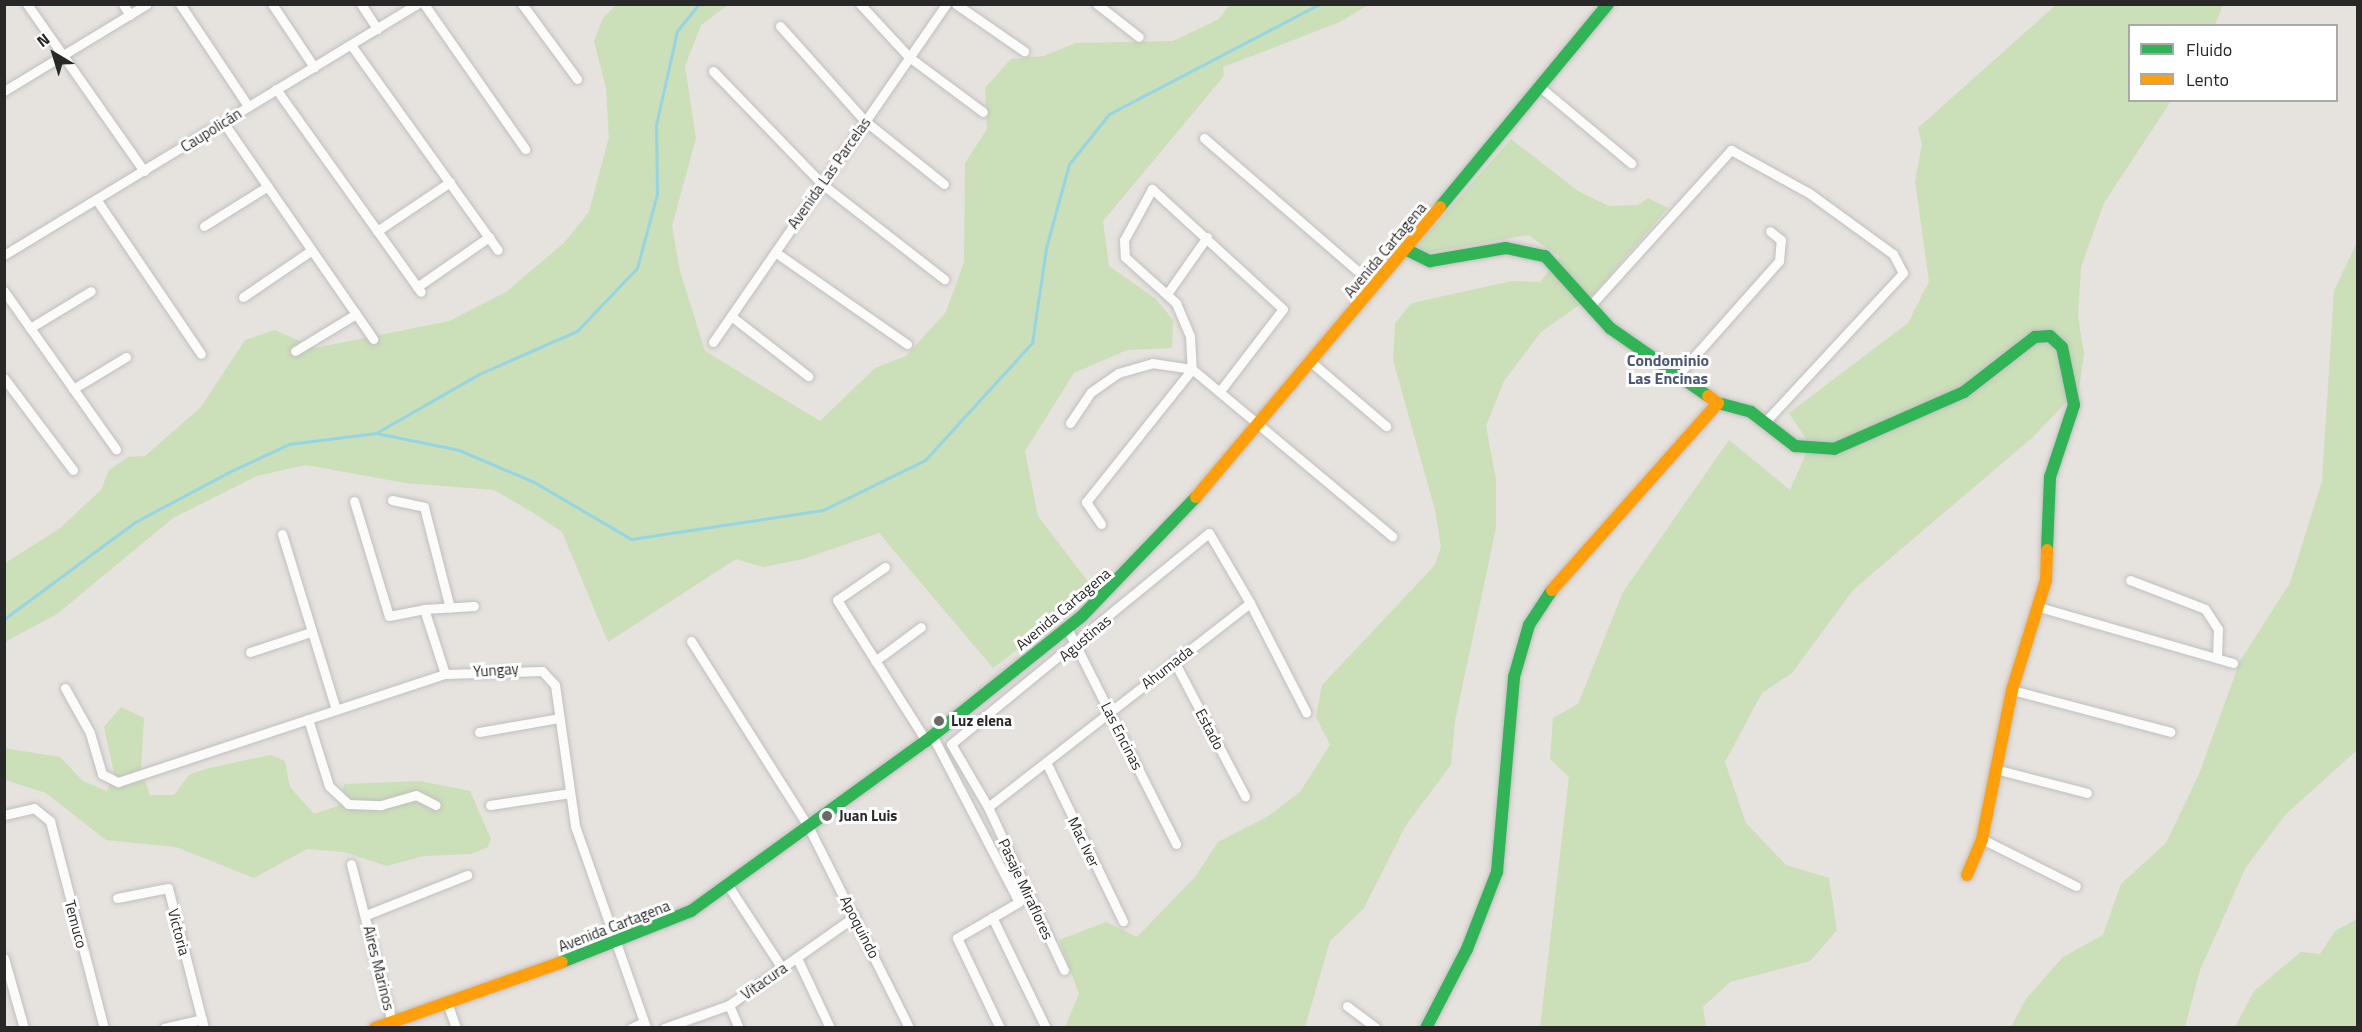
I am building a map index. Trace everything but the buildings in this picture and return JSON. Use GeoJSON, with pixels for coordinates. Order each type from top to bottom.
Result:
{"type":"FeatureCollection","features":[{"type":"Feature","properties":{"kind":"street"},"geometry":{"type":"LineString","coordinates":[[27,4],[144,171]]}},
{"type":"Feature","properties":{"kind":"street"},"geometry":{"type":"LineString","coordinates":[[123,4],[130,15]]}},
{"type":"Feature","properties":{"kind":"street"},"geometry":{"type":"LineString","coordinates":[[4,91],[147,4]]}},
{"type":"Feature","properties":{"kind":"street"},"geometry":{"type":"LineString","coordinates":[[180,4],[248,106]]}},
{"type":"Feature","properties":{"kind":"street"},"geometry":{"type":"LineString","coordinates":[[272,4],[314,67]]}},
{"type":"Feature","properties":{"kind":"street"},"geometry":{"type":"LineString","coordinates":[[360,4],[377,29]]}},
{"type":"Feature","properties":{"kind":"street","name":"Caupolicán"},"geometry":{"type":"LineString","coordinates":[[4,255],[417,4]]}},
{"type":"Feature","properties":{"kind":"street"},"geometry":{"type":"LineString","coordinates":[[424,4],[525,148]]}},
{"type":"Feature","properties":{"kind":"street"},"geometry":{"type":"LineString","coordinates":[[522,4],[577,79]]}},
{"type":"Feature","properties":{"kind":"street"},"geometry":{"type":"LineString","coordinates":[[860,4],[909,57],[983,112]]}},
{"type":"Feature","properties":{"kind":"street","name":"Avenida Las Parcelas"},"geometry":{"type":"LineString","coordinates":[[712,342],[946,4]]}},
{"type":"Feature","properties":{"kind":"street"},"geometry":{"type":"LineString","coordinates":[[956,4],[1024,51]]}},
{"type":"Feature","properties":{"kind":"street"},"geometry":{"type":"LineString","coordinates":[[1097,4],[1139,37]]}},
{"type":"Feature","properties":{"kind":"street","name":"Avenida Cartagena"},"geometry":{"type":"LineString","coordinates":[[375,1028],[614,944],[675,919],[729,887],[809,828],[929,738],[1067,628],[1145,556],[1259,426],[1608,4]]}},
{"type":"Feature","properties":{"kind":"street"},"geometry":{"type":"LineString","coordinates":[[780,26],[865,121],[944,184]]}},
{"type":"Feature","properties":{"kind":"street"},"geometry":{"type":"LineString","coordinates":[[351,45],[498,250]]}},
{"type":"Feature","properties":{"kind":"street"},"geometry":{"type":"LineString","coordinates":[[713,71],[822,184],[944,279]]}},
{"type":"Feature","properties":{"kind":"street"},"geometry":{"type":"LineString","coordinates":[[1540,87],[1631,163]]}},
{"type":"Feature","properties":{"kind":"street"},"geometry":{"type":"LineString","coordinates":[[276,90],[419,290],[489,237]]}},
{"type":"Feature","properties":{"kind":"street"},"geometry":{"type":"LineString","coordinates":[[223,122],[373,339]]}},
{"type":"Feature","properties":{"kind":"street"},"geometry":{"type":"LineString","coordinates":[[1204,138],[1374,286]]}},
{"type":"Feature","properties":{"kind":"street"},"geometry":{"type":"LineString","coordinates":[[1590,307],[1731,150],[1809,192],[1885,247],[1903,273],[1764,423]]}},
{"type":"Feature","properties":{"kind":"street"},"geometry":{"type":"LineString","coordinates":[[377,231],[450,182]]}},
{"type":"Feature","properties":{"kind":"street"},"geometry":{"type":"LineString","coordinates":[[204,226],[268,186]]}},
{"type":"Feature","properties":{"kind":"street"},"geometry":{"type":"LineString","coordinates":[[1101,524],[1086,502],[1192,369],[1187,325],[1169,291],[1125,257],[1124,240],[1152,189],[1283,309],[1220,391]]}},
{"type":"Feature","properties":{"kind":"street"},"geometry":{"type":"LineString","coordinates":[[96,199],[201,354]]}},
{"type":"Feature","properties":{"kind":"street"},"geometry":{"type":"LineString","coordinates":[[1676,377],[1779,261],[1781,240],[1770,231]]}},
{"type":"Feature","properties":{"kind":"street"},"geometry":{"type":"LineString","coordinates":[[1169,291],[1207,237]]}},
{"type":"Feature","properties":{"kind":"street"},"geometry":{"type":"LineString","coordinates":[[1405,249],[1430,261],[1506,248],[1536,252],[1562,269],[1590,307],[1676,377],[1718,403],[1743,408],[1804,449],[1844,446],[1964,392],[2035,337],[2055,339],[2074,405],[2050,477],[2049,558],[2038,607],[2012,690],[1982,839],[1967,875]]}},
{"type":"Feature","properties":{"kind":"street"},"geometry":{"type":"LineString","coordinates":[[243,297],[312,250]]}},
{"type":"Feature","properties":{"kind":"street"},"geometry":{"type":"LineString","coordinates":[[775,252],[907,344]]}},
{"type":"Feature","properties":{"kind":"street"},"geometry":{"type":"LineString","coordinates":[[4,291],[116,449]]}},
{"type":"Feature","properties":{"kind":"street"},"geometry":{"type":"LineString","coordinates":[[30,328],[92,291]]}},
{"type":"Feature","properties":{"kind":"street"},"geometry":{"type":"LineString","coordinates":[[295,351],[356,314]]}},
{"type":"Feature","properties":{"kind":"street"},"geometry":{"type":"LineString","coordinates":[[731,316],[808,376]]}},
{"type":"Feature","properties":{"kind":"street"},"geometry":{"type":"LineString","coordinates":[[73,388],[126,357]]}},
{"type":"Feature","properties":{"kind":"street"},"geometry":{"type":"LineString","coordinates":[[1311,362],[1386,426]]}},
{"type":"Feature","properties":{"kind":"street"},"geometry":{"type":"LineString","coordinates":[[1070,423],[1091,392],[1118,373],[1152,363],[1192,369],[1392,536]]}},
{"type":"Feature","properties":{"kind":"street"},"geometry":{"type":"LineString","coordinates":[[4,378],[73,470]]}},
{"type":"Feature","properties":{"kind":"street"},"geometry":{"type":"LineString","coordinates":[[1426,1028],[1467,949],[1497,872],[1514,677],[1529,625],[1552,591],[1718,403]]}},
{"type":"Feature","properties":{"kind":"street"},"geometry":{"type":"LineString","coordinates":[[392,500],[424,507],[450,608]]}},
{"type":"Feature","properties":{"kind":"street"},"geometry":{"type":"LineString","coordinates":[[354,501],[389,616],[424,609],[474,606]]}},
{"type":"Feature","properties":{"kind":"street","name":"Agustinas"},"geometry":{"type":"LineString","coordinates":[[988,807],[951,744],[1076,646],[1209,533],[1250,603]]}},
{"type":"Feature","properties":{"kind":"street"},"geometry":{"type":"LineString","coordinates":[[282,534],[336,710]]}},
{"type":"Feature","properties":{"kind":"street"},"geometry":{"type":"LineString","coordinates":[[885,567],[837,600],[875,662],[929,738],[1019,902],[957,938],[1000,1028]]}},
{"type":"Feature","properties":{"kind":"street"},"geometry":{"type":"LineString","coordinates":[[2130,580],[2205,609],[2218,628],[2217,658]]}},
{"type":"Feature","properties":{"kind":"street"},"geometry":{"type":"LineString","coordinates":[[1250,603],[1306,712]]}},
{"type":"Feature","properties":{"kind":"street","name":"Ahumada"},"geometry":{"type":"LineString","coordinates":[[988,807],[1250,603]]}},
{"type":"Feature","properties":{"kind":"street"},"geometry":{"type":"LineString","coordinates":[[2038,607],[2233,663]]}},
{"type":"Feature","properties":{"kind":"street"},"geometry":{"type":"LineString","coordinates":[[424,609],[445,674]]}},
{"type":"Feature","properties":{"kind":"street"},"geometry":{"type":"LineString","coordinates":[[875,662],[921,627]]}},
{"type":"Feature","properties":{"kind":"street","name":"Las Encinas"},"geometry":{"type":"LineString","coordinates":[[1067,628],[1176,844]]}},
{"type":"Feature","properties":{"kind":"street"},"geometry":{"type":"LineString","coordinates":[[250,652],[311,632]]}},
{"type":"Feature","properties":{"kind":"street","name":"Apoquindo"},"geometry":{"type":"LineString","coordinates":[[691,641],[809,828],[909,1028]]}},
{"type":"Feature","properties":{"kind":"street","name":"Estado"},"geometry":{"type":"LineString","coordinates":[[1174,661],[1245,796]]}},
{"type":"Feature","properties":{"kind":"street","name":"Yungay"},"geometry":{"type":"LineString","coordinates":[[65,688],[90,733],[102,774],[114,781],[127,779],[445,674],[536,669],[555,686],[575,826],[614,944],[645,1025]]}},
{"type":"Feature","properties":{"kind":"street"},"geometry":{"type":"LineString","coordinates":[[2012,690],[2171,732]]}},
{"type":"Feature","properties":{"kind":"street"},"geometry":{"type":"LineString","coordinates":[[479,732],[559,718]]}},
{"type":"Feature","properties":{"kind":"street"},"geometry":{"type":"LineString","coordinates":[[308,719],[328,786],[348,804],[381,805],[417,795],[436,805]]}},
{"type":"Feature","properties":{"kind":"street","name":"Mac Iver"},"geometry":{"type":"LineString","coordinates":[[1046,762],[1123,921]]}},
{"type":"Feature","properties":{"kind":"street"},"geometry":{"type":"LineString","coordinates":[[1995,769],[2088,794]]}},
{"type":"Feature","properties":{"kind":"street"},"geometry":{"type":"LineString","coordinates":[[490,805],[570,793]]}},
{"type":"Feature","properties":{"kind":"street","name":"Pasaje Miraflores"},"geometry":{"type":"LineString","coordinates":[[988,807],[1064,970]]}},
{"type":"Feature","properties":{"kind":"street","name":"Temuco"},"geometry":{"type":"LineString","coordinates":[[4,815],[34,808],[50,820],[104,1028]]}},
{"type":"Feature","properties":{"kind":"street"},"geometry":{"type":"LineString","coordinates":[[1982,839],[2076,886]]}},
{"type":"Feature","properties":{"kind":"street","name":"Aires Marinos"},"geometry":{"type":"LineString","coordinates":[[351,864],[392,1022]]}},
{"type":"Feature","properties":{"kind":"street","name":"Aires Marinos"},"geometry":{"type":"LineString","coordinates":[[366,915],[467,874]]}},
{"type":"Feature","properties":{"kind":"street"},"geometry":{"type":"LineString","coordinates":[[729,887],[782,968]]}},
{"type":"Feature","properties":{"kind":"street","name":"Victoria"},"geometry":{"type":"LineString","coordinates":[[117,898],[168,888],[203,1023]]}},
{"type":"Feature","properties":{"kind":"street","name":"Vitacura"},"geometry":{"type":"LineString","coordinates":[[664,1028],[729,1005],[855,916]]}},
{"type":"Feature","properties":{"kind":"street"},"geometry":{"type":"LineString","coordinates":[[992,917],[1046,1028]]}},
{"type":"Feature","properties":{"kind":"street"},"geometry":{"type":"LineString","coordinates":[[4,957],[24,1028]]}},
{"type":"Feature","properties":{"kind":"street"},"geometry":{"type":"LineString","coordinates":[[796,958],[830,1028]]}},
{"type":"Feature","properties":{"kind":"street"},"geometry":{"type":"LineString","coordinates":[[447,1002],[456,1028]]}},
{"type":"Feature","properties":{"kind":"street"},"geometry":{"type":"LineString","coordinates":[[729,1005],[739,1028]]}},
{"type":"Feature","properties":{"kind":"street"},"geometry":{"type":"LineString","coordinates":[[1347,1006],[1376,1028]]}},
{"type":"Feature","properties":{"kind":"street"},"geometry":{"type":"LineString","coordinates":[[164,1028],[203,1023]]}},
{"type":"Feature","properties":{"kind":"street"},"geometry":{"type":"LineString","coordinates":[[631,1028],[645,1025]]}},
{"type":"Feature","properties":{"kind":"green space"},"geometry":{"type":"Polygon","coordinates":[[[616,5],[728,5],[701,25],[685,66],[696,138],[672,226],[680,271],[705,351],[820,421],[875,368],[906,356],[946,312],[964,262],[965,163],[987,129],[985,88],[1011,59],[1044,56],[1076,43],[1173,41],[1219,19],[1229,5],[1368,5],[1340,22],[1223,67],[1224,76],[1103,221],[1109,266],[1156,299],[1173,320],[1172,348],[1127,350],[1074,373],[1025,451],[1038,516],[1095,591],[993,668],[879,533],[803,559],[763,567],[736,559],[608,642],[562,532],[532,512],[494,490],[405,483],[306,465],[257,476],[173,518],[57,614],[5,642],[5,563],[59,529],[101,490],[109,470],[128,457],[145,456],[201,407],[245,340],[275,330],[315,348],[449,321],[506,292],[564,243],[589,212],[609,137],[606,88],[594,41],[603,18],[616,5]]]}},
{"type":"Feature","properties":{"kind":"green space"},"geometry":{"type":"Polygon","coordinates":[[[2056,5],[2223,5],[2215,24],[2128,24],[2128,102],[2170,102],[2104,203],[2081,267],[2078,316],[2084,354],[2079,389],[2033,437],[1853,590],[1792,673],[1762,693],[1725,762],[1746,823],[1786,865],[1829,878],[1837,930],[1810,961],[1730,982],[1703,1007],[1706,1027],[1540,1028],[1569,777],[1550,759],[1553,718],[1578,704],[1623,592],[1729,440],[1790,490],[1810,445],[1789,413],[1908,323],[1929,281],[1915,181],[1922,145],[1918,128],[2056,5]]]}},
{"type":"Feature","properties":{"kind":"green space"},"geometry":{"type":"Polygon","coordinates":[[[1511,139],[1578,191],[1609,206],[1638,205],[1648,198],[1668,208],[1592,296],[1541,332],[1504,381],[1486,426],[1496,479],[1496,528],[1455,721],[1451,765],[1406,825],[1364,908],[1330,941],[1305,1027],[1065,1027],[1079,994],[1059,940],[1106,922],[1137,937],[1195,877],[1218,842],[1267,817],[1300,792],[1330,745],[1316,717],[1322,685],[1435,565],[1441,547],[1435,510],[1393,360],[1395,323],[1412,303],[1512,281],[1540,282],[1560,257],[1528,235],[1426,253],[1417,246],[1511,139]]]}},
{"type":"Feature","properties":{"kind":"green space"},"geometry":{"type":"Polygon","coordinates":[[[2357,242],[2357,750],[2286,814],[2246,867],[2200,970],[2185,1027],[2011,1027],[2026,999],[2063,957],[2103,935],[2121,884],[2166,843],[2199,774],[2240,661],[2290,583],[2322,481],[2334,291],[2357,242]]]}},
{"type":"Feature","properties":{"kind":"green space"},"geometry":{"type":"Polygon","coordinates":[[[121,707],[144,718],[141,770],[150,795],[174,795],[189,775],[205,769],[270,755],[285,761],[290,787],[314,814],[341,805],[344,784],[420,781],[470,791],[491,839],[488,847],[471,854],[424,856],[387,866],[344,852],[307,849],[254,878],[176,847],[106,840],[46,793],[5,780],[4,748],[60,757],[83,781],[107,791],[114,773],[104,727],[121,707]]]}},
{"type":"Feature","properties":{"kind":"green space"},"geometry":{"type":"Polygon","coordinates":[[[2357,919],[2357,1027],[2235,1027],[2254,991],[2301,952],[2320,954],[2335,931],[2357,919]]]}},
{"type":"Feature","properties":{"kind":"waterway"},"geometry":{"type":"LineString","coordinates":[[376,433],[479,374],[577,331],[637,268],[657,194],[656,125],[677,31],[699,4]]}},
{"type":"Feature","properties":{"kind":"waterway"},"geometry":{"type":"LineString","coordinates":[[4,619],[135,522],[229,472],[289,444],[376,433],[459,450],[534,482],[631,539],[823,510],[925,460],[1032,343],[1046,248],[1069,164],[1109,114],[1319,4]]}},
{"type":"Feature","properties":{"kind":"traffic: fast"},"geometry":{"type":"LineString","coordinates":[[1440,207],[1608,4]]}},
{"type":"Feature","properties":{"kind":"traffic: fast"},"geometry":{"type":"LineString","coordinates":[[1405,249],[1430,261],[1506,248],[1545,256],[1610,328],[1708,396]]}},
{"type":"Feature","properties":{"kind":"traffic: fast"},"geometry":{"type":"LineString","coordinates":[[1718,403],[1751,412],[1795,446],[1834,449],[1964,392],[2035,337],[2050,336],[2062,347],[2074,405],[2050,477],[2047,550]]}},
{"type":"Feature","properties":{"kind":"traffic: fast"},"geometry":{"type":"LineString","coordinates":[[562,962],[691,911],[926,741],[1082,616],[1196,497]]}},
{"type":"Feature","properties":{"kind":"traffic: fast"},"geometry":{"type":"LineString","coordinates":[[1426,1028],[1467,949],[1497,872],[1514,677],[1529,625],[1552,590]]}},
{"type":"Feature","properties":{"kind":"traffic: slow"},"geometry":{"type":"LineString","coordinates":[[1196,497],[1440,207]]}},
{"type":"Feature","properties":{"kind":"traffic: slow"},"geometry":{"type":"LineString","coordinates":[[1552,590],[1718,403],[1708,396]]}},
{"type":"Feature","properties":{"kind":"traffic: slow"},"geometry":{"type":"LineString","coordinates":[[1967,875],[1982,839],[2012,690],[2046,580],[2047,550]]}},
{"type":"Feature","properties":{"kind":"traffic: slow"},"geometry":{"type":"LineString","coordinates":[[375,1028],[562,962]]}},
{"type":"Feature","properties":{"kind":"place","name":"Luz elena"},"geometry":{"type":"Point","coordinates":[939,721]}},
{"type":"Feature","properties":{"kind":"place","name":"Juan Luis"},"geometry":{"type":"Point","coordinates":[827,816]}},
{"type":"Feature","properties":{"kind":"district","name":"Condominio Las Encinas"},"geometry":{"type":"Point","coordinates":[1668,369]}}]}
